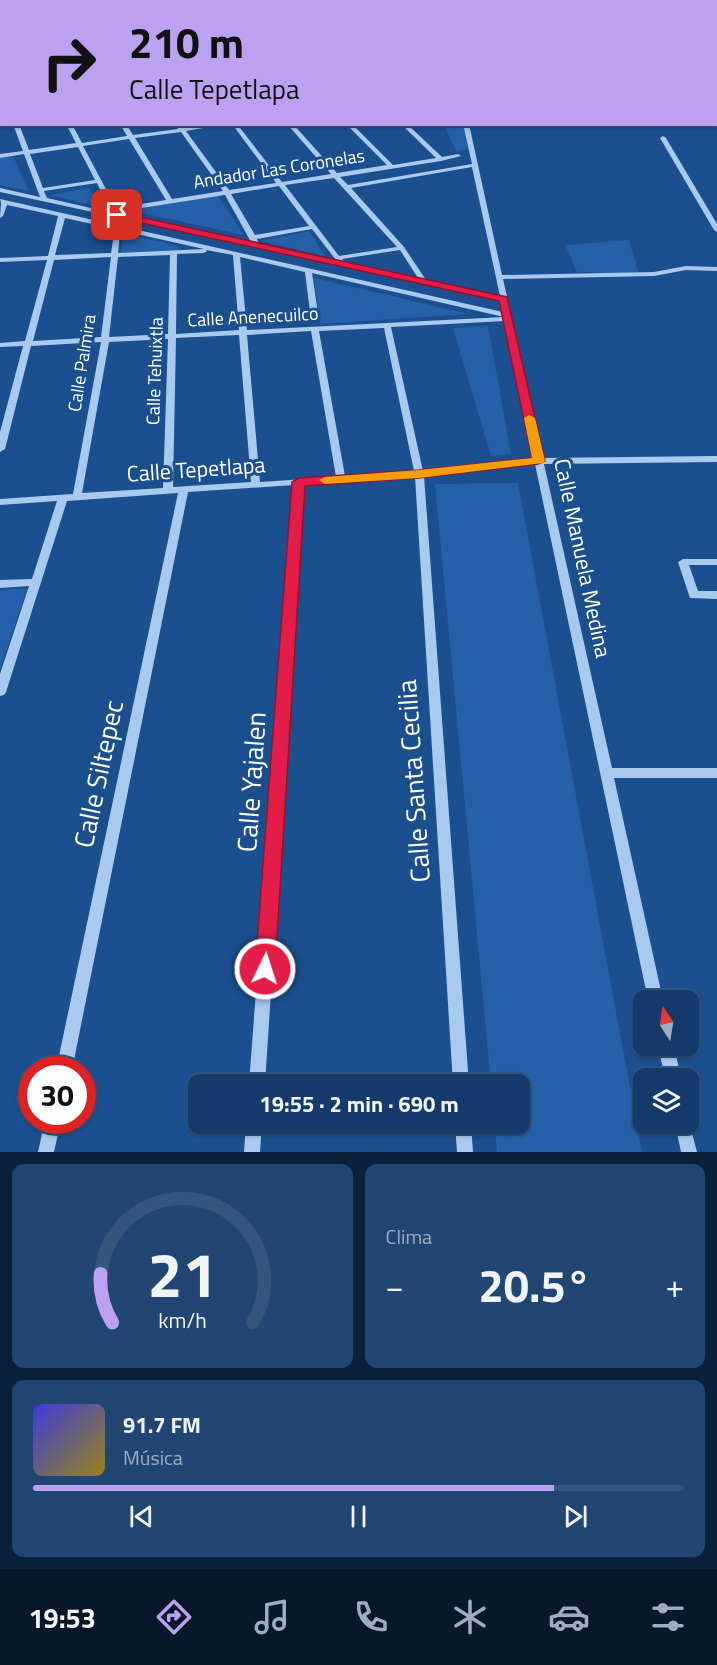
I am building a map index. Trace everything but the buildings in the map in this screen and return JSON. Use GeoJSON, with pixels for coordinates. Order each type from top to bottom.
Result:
{"type":"FeatureCollection","features":[{"type":"Feature","properties":{"kind":"street"},"geometry":{"type":"LineString","coordinates":[[17,126],[44,200]]}},
{"type":"Feature","properties":{"kind":"street"},"geometry":{"type":"LineString","coordinates":[[70,126],[114,211]]}},
{"type":"Feature","properties":{"kind":"street"},"geometry":{"type":"LineString","coordinates":[[124,126],[170,201]]}},
{"type":"Feature","properties":{"kind":"street"},"geometry":{"type":"LineString","coordinates":[[236,126],[341,262]]}},
{"type":"Feature","properties":{"kind":"street"},"geometry":{"type":"LineString","coordinates":[[291,126],[402,248],[424,282]]}},
{"type":"Feature","properties":{"kind":"street"},"geometry":{"type":"LineString","coordinates":[[350,126],[392,167]]}},
{"type":"Feature","properties":{"kind":"street"},"geometry":{"type":"LineString","coordinates":[[405,126],[441,159]]}},
{"type":"Feature","properties":{"kind":"street","name":"Calle Manuela Medina"},"geometry":{"type":"LineString","coordinates":[[466,126],[501,276],[538,461],[654,990]]}},
{"type":"Feature","properties":{"kind":"street"},"geometry":{"type":"LineString","coordinates":[[0,156],[130,137],[180,127],[227,192],[257,246]]}},
{"type":"Feature","properties":{"kind":"street"},"geometry":{"type":"LineString","coordinates":[[663,138],[717,230]]}},
{"type":"Feature","properties":{"kind":"street","name":"Andador Las Coronelas"},"geometry":{"type":"LineString","coordinates":[[104,212],[458,156]]}},
{"type":"Feature","properties":{"kind":"street","name":"Andador Las Coronelas"},"geometry":{"type":"LineString","coordinates":[[348,187],[471,166]]}},
{"type":"Feature","properties":{"kind":"street"},"geometry":{"type":"LineString","coordinates":[[40,190],[99,181]]}},
{"type":"Feature","properties":{"kind":"street"},"geometry":{"type":"LineString","coordinates":[[0,190],[504,299]]}},
{"type":"Feature","properties":{"kind":"street"},"geometry":{"type":"LineString","coordinates":[[0,216],[2,202],[508,317]]}},
{"type":"Feature","properties":{"kind":"street"},"geometry":{"type":"LineString","coordinates":[[0,449],[62,215]]}},
{"type":"Feature","properties":{"kind":"street"},"geometry":{"type":"LineString","coordinates":[[252,238],[314,227]]}},
{"type":"Feature","properties":{"kind":"street","name":"Calle Palmira"},"geometry":{"type":"LineString","coordinates":[[77,497],[105,340],[117,234]]}},
{"type":"Feature","properties":{"kind":"street"},"geometry":{"type":"LineString","coordinates":[[341,262],[402,248]]}},
{"type":"Feature","properties":{"kind":"street"},"geometry":{"type":"LineString","coordinates":[[0,260],[219,250]]}},
{"type":"Feature","properties":{"kind":"street","name":"Calle Tehuixtla"},"geometry":{"type":"LineString","coordinates":[[168,490],[174,252]]}},
{"type":"Feature","properties":{"kind":"street"},"geometry":{"type":"LineString","coordinates":[[236,254],[256,485]]}},
{"type":"Feature","properties":{"kind":"street"},"geometry":{"type":"LineString","coordinates":[[501,276],[654,274],[687,268],[717,269]]}},
{"type":"Feature","properties":{"kind":"street"},"geometry":{"type":"LineString","coordinates":[[308,270],[341,479]]}},
{"type":"Feature","properties":{"kind":"street","name":"Calle Anenecuilco"},"geometry":{"type":"LineString","coordinates":[[0,345],[244,333],[315,324],[387,325],[508,317]]}},
{"type":"Feature","properties":{"kind":"street","name":"Calle Santa Cecilia"},"geometry":{"type":"LineString","coordinates":[[387,325],[419,474],[459,1074]]}},
{"type":"Feature","properties":{"kind":"street","name":"Calle Tepetlapa"},"geometry":{"type":"LineString","coordinates":[[0,502],[419,474],[538,461],[717,459]]}},
{"type":"Feature","properties":{"kind":"street","name":"Calle Yajalen"},"geometry":{"type":"LineString","coordinates":[[258,1074],[299,482]]}},
{"type":"Feature","properties":{"kind":"street","name":"Calle Siltepec"},"geometry":{"type":"LineString","coordinates":[[67,1056],[184,489]]}},
{"type":"Feature","properties":{"kind":"street"},"geometry":{"type":"LineString","coordinates":[[0,692],[63,498]]}},
{"type":"Feature","properties":{"kind":"street"},"geometry":{"type":"LineString","coordinates":[[717,562],[683,562],[694,595],[717,596]]}},
{"type":"Feature","properties":{"kind":"street"},"geometry":{"type":"LineString","coordinates":[[0,584],[36,582]]}},
{"type":"Feature","properties":{"kind":"street"},"geometry":{"type":"LineString","coordinates":[[607,773],[717,773]]}},
{"type":"Feature","properties":{"kind":"street"},"geometry":{"type":"LineString","coordinates":[[46,1152],[50,1134]]}},
{"type":"Feature","properties":{"kind":"street"},"geometry":{"type":"LineString","coordinates":[[252,1152],[253,1134]]}},
{"type":"Feature","properties":{"kind":"street"},"geometry":{"type":"LineString","coordinates":[[464,1134],[465,1152]]}},
{"type":"Feature","properties":{"kind":"street"},"geometry":{"type":"LineString","coordinates":[[685,1134],[689,1152]]}},
{"type":"Feature","properties":{"kind":"shaded area"},"geometry":{"type":"Polygon","coordinates":[[[444,126],[463,126],[468,149],[456,151],[444,126]]]}},
{"type":"Feature","properties":{"kind":"shaded area"},"geometry":{"type":"Polygon","coordinates":[[[13,156],[29,191],[0,185],[0,158],[13,156]]]}},
{"type":"Feature","properties":{"kind":"shaded area"},"geometry":{"type":"Polygon","coordinates":[[[89,188],[99,207],[50,195],[89,188]]]}},
{"type":"Feature","properties":{"kind":"shaded area"},"geometry":{"type":"Polygon","coordinates":[[[218,196],[244,235],[128,210],[218,196]]]}},
{"type":"Feature","properties":{"kind":"shaded area"},"geometry":{"type":"Polygon","coordinates":[[[309,231],[325,256],[261,241],[309,231]]]}},
{"type":"Feature","properties":{"kind":"shaded area"},"geometry":{"type":"Polygon","coordinates":[[[123,233],[178,246],[178,250],[121,253],[123,233]]]}},
{"type":"Feature","properties":{"kind":"shaded area"},"geometry":{"type":"Polygon","coordinates":[[[629,240],[639,274],[577,272],[565,245],[629,240]]]}},
{"type":"Feature","properties":{"kind":"shaded area"},"geometry":{"type":"Polygon","coordinates":[[[314,278],[469,314],[320,324],[314,278]]]}},
{"type":"Feature","properties":{"kind":"shaded area"},"geometry":{"type":"Polygon","coordinates":[[[488,326],[511,454],[491,456],[453,328],[488,326]]]}},
{"type":"Feature","properties":{"kind":"shaded area"},"geometry":{"type":"Polygon","coordinates":[[[518,483],[633,1103],[633,1134],[639,1134],[642,1152],[497,1152],[496,1134],[530,1134],[530,1074],[490,1074],[435,484],[518,483]]]}},
{"type":"Feature","properties":{"kind":"shaded area"},"geometry":{"type":"Polygon","coordinates":[[[27,588],[0,670],[0,590],[27,588]]]}},
{"type":"Feature","properties":{"kind":"slow traffic"},"geometry":{"type":"LineString","coordinates":[[325,480],[419,474],[538,461],[529,418]]}},
{"type":"Feature","properties":{"kind":"route"},"geometry":{"type":"LineString","coordinates":[[117,215],[504,299],[538,461],[419,474],[299,482],[265,969]]}}]}
